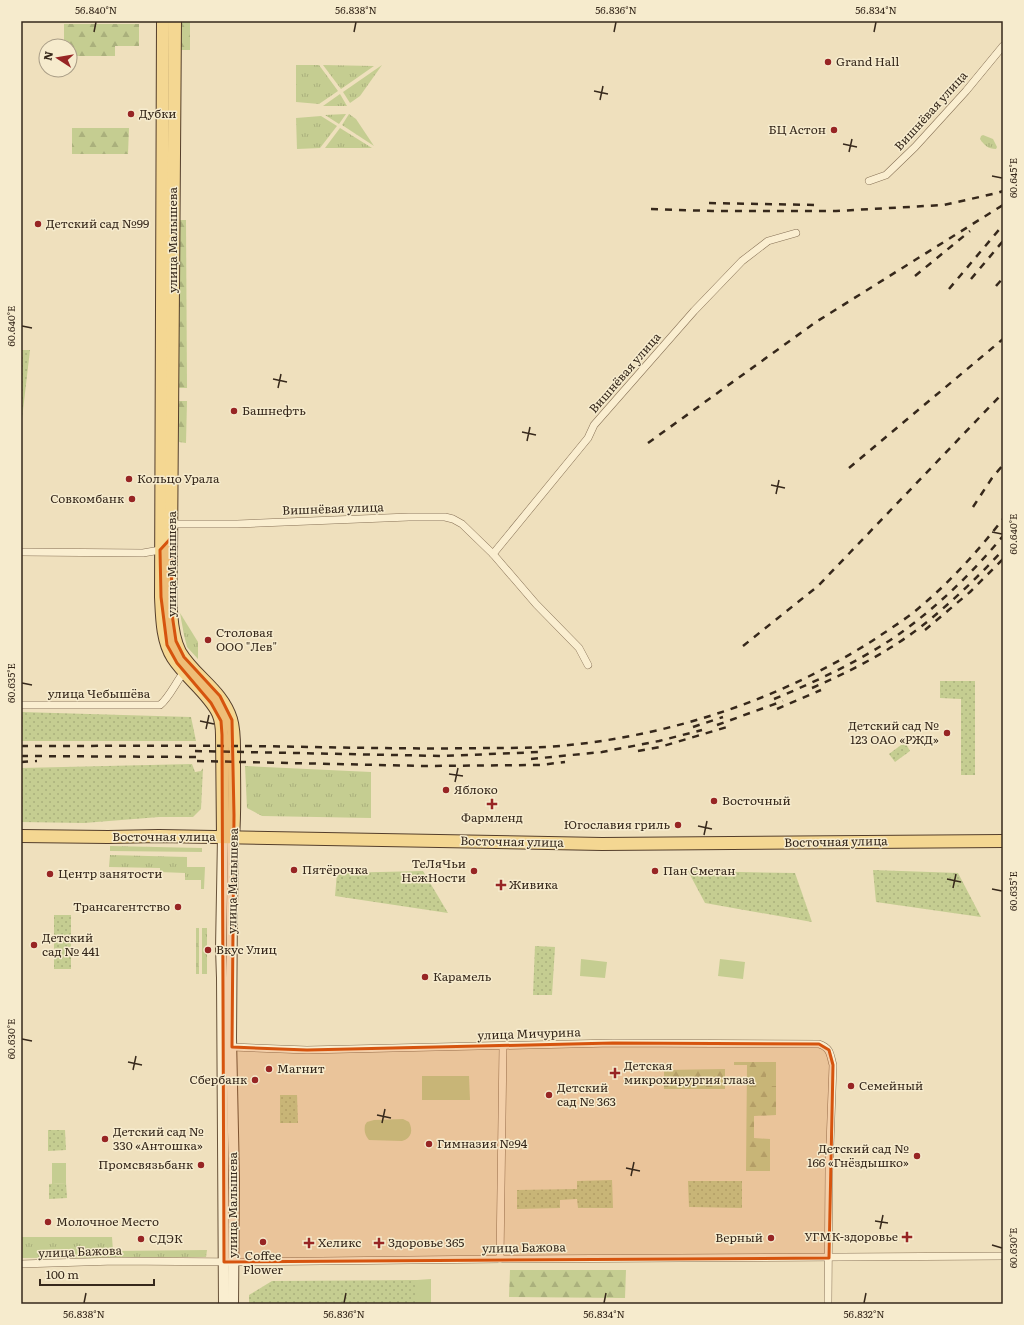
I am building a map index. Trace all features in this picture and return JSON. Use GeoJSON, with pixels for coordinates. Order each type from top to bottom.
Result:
{"type":"FeatureCollection","features":[{"type":"Feature","properties":{"kind":"main road","name":"улица Малышева"},"geometry":{"type":"LineString","coordinates":[[163,21],[166,524],[171,538],[173,630],[176,641],[184,657],[220,696],[232,720],[234,741],[234,815],[228,837],[221,948],[228,1262],[233,1304]]}},
{"type":"Feature","properties":{"kind":"main road","name":"улица Малышева"},"geometry":{"type":"LineString","coordinates":[[174,21],[166,524],[160,550],[160,598],[164,634],[172,657],[211,702],[221,721],[232,908],[232,1087],[234,1179],[224,1304]]}},
{"type":"Feature","properties":{"kind":"main road","name":"Восточная улица"},"geometry":{"type":"LineString","coordinates":[[21,836],[160,836],[609,844],[1003,841]]}},
{"type":"Feature","properties":{"kind":"street","name":"Вишнёвая улица"},"geometry":{"type":"LineString","coordinates":[[869,182],[886,175],[915,147],[966,91],[1003,46]]}},
{"type":"Feature","properties":{"kind":"street","name":"Вишнёвая улица"},"geometry":{"type":"LineString","coordinates":[[493,554],[576,454],[588,438],[594,425],[700,305],[742,261],[768,241],[796,233]]}},
{"type":"Feature","properties":{"kind":"street","name":"Вишнёвая улица"},"geometry":{"type":"LineString","coordinates":[[166,524],[237,524],[408,517],[445,517],[453,519],[462,524],[493,554],[536,604],[578,648],[588,665]]}},
{"type":"Feature","properties":{"kind":"street"},"geometry":{"type":"LineString","coordinates":[[21,552],[143,552],[160,550],[171,538]]}},
{"type":"Feature","properties":{"kind":"street","name":"улица Чебышёва"},"geometry":{"type":"LineString","coordinates":[[21,706],[160,705],[165,701],[176,681],[184,672]]}},
{"type":"Feature","properties":{"kind":"street","name":"улица Мичурина"},"geometry":{"type":"LineString","coordinates":[[232,1048],[307,1050],[653,1043],[820,1044],[826,1046],[829,1050],[833,1065],[829,1171],[829,1258]]}},
{"type":"Feature","properties":{"kind":"street"},"geometry":{"type":"LineString","coordinates":[[500,1259],[503,1046]]}},
{"type":"Feature","properties":{"kind":"street","name":"улица Бажова"},"geometry":{"type":"LineString","coordinates":[[21,1264],[109,1261],[228,1262],[1003,1256]]}},
{"type":"Feature","properties":{"kind":"street"},"geometry":{"type":"LineString","coordinates":[[828,1304],[829,1258]]}},
{"type":"Feature","properties":{"kind":"highlighted area"},"geometry":{"type":"Polygon","coordinates":[[[171,538],[172,614],[176,641],[184,657],[220,696],[232,720],[234,815],[232,1047],[307,1050],[613,1043],[819,1044],[829,1050],[833,1065],[829,1258],[224,1262],[221,721],[211,703],[177,663],[167,645],[161,597],[160,550],[171,538]]]}},
{"type":"Feature","properties":{"kind":"green space"},"geometry":{"type":"Polygon","coordinates":[[[180,21],[190,21],[190,50],[180,50],[180,21]]]}},
{"type":"Feature","properties":{"kind":"green space"},"geometry":{"type":"Polygon","coordinates":[[[64,24],[139,24],[139,46],[115,46],[115,56],[78,56],[78,38],[64,38],[64,24]]]}},
{"type":"Feature","properties":{"kind":"green space"},"geometry":{"type":"Polygon","coordinates":[[[296,65],[319,65],[338,91],[319,104],[296,102],[296,65]]]}},
{"type":"Feature","properties":{"kind":"green space"},"geometry":{"type":"Polygon","coordinates":[[[323,65],[374,66],[341,89],[323,65]]]}},
{"type":"Feature","properties":{"kind":"green space"},"geometry":{"type":"Polygon","coordinates":[[[382,65],[360,96],[350,103],[343,92],[382,65]]]}},
{"type":"Feature","properties":{"kind":"green space"},"geometry":{"type":"Polygon","coordinates":[[[340,94],[347,106],[323,106],[340,94]]]}},
{"type":"Feature","properties":{"kind":"green space"},"geometry":{"type":"Polygon","coordinates":[[[346,114],[339,124],[325,115],[346,114]]]}},
{"type":"Feature","properties":{"kind":"green space"},"geometry":{"type":"Polygon","coordinates":[[[349,114],[356,119],[374,146],[342,125],[349,114]]]}},
{"type":"Feature","properties":{"kind":"green space"},"geometry":{"type":"Polygon","coordinates":[[[321,116],[337,126],[320,148],[297,149],[296,118],[321,116]]]}},
{"type":"Feature","properties":{"kind":"green space"},"geometry":{"type":"Polygon","coordinates":[[[72,128],[129,128],[128,154],[72,154],[72,128]]]}},
{"type":"Feature","properties":{"kind":"green space"},"geometry":{"type":"Polygon","coordinates":[[[340,128],[372,148],[325,148],[340,128]]]}},
{"type":"Feature","properties":{"kind":"green space"},"geometry":{"type":"Polygon","coordinates":[[[983,135],[993,139],[997,147],[996,149],[988,147],[983,143],[980,139],[983,135]]]}},
{"type":"Feature","properties":{"kind":"green space"},"geometry":{"type":"Polygon","coordinates":[[[179,220],[186,220],[187,388],[179,388],[179,220]]]}},
{"type":"Feature","properties":{"kind":"green space"},"geometry":{"type":"Polygon","coordinates":[[[21,350],[30,350],[22,419],[21,419],[21,350]]]}},
{"type":"Feature","properties":{"kind":"green space"},"geometry":{"type":"Polygon","coordinates":[[[179,401],[187,401],[186,443],[179,442],[179,401]]]}},
{"type":"Feature","properties":{"kind":"green space"},"geometry":{"type":"Polygon","coordinates":[[[180,613],[198,642],[198,659],[187,647],[180,613]]]}},
{"type":"Feature","properties":{"kind":"green space"},"geometry":{"type":"Polygon","coordinates":[[[940,681],[975,681],[975,775],[961,775],[961,699],[940,698],[940,681]]]}},
{"type":"Feature","properties":{"kind":"green space"},"geometry":{"type":"Polygon","coordinates":[[[21,712],[191,717],[196,741],[21,741],[21,712]]]}},
{"type":"Feature","properties":{"kind":"green space"},"geometry":{"type":"Polygon","coordinates":[[[905,742],[910,751],[895,762],[889,754],[905,742]]]}},
{"type":"Feature","properties":{"kind":"green space"},"geometry":{"type":"Polygon","coordinates":[[[192,764],[195,772],[201,771],[203,768],[201,809],[193,817],[159,817],[84,823],[21,822],[21,768],[192,764]]]}},
{"type":"Feature","properties":{"kind":"green space"},"geometry":{"type":"Polygon","coordinates":[[[245,766],[371,772],[371,818],[262,816],[247,808],[245,766]]]}},
{"type":"Feature","properties":{"kind":"green space"},"geometry":{"type":"Polygon","coordinates":[[[110,846],[202,848],[202,852],[110,851],[110,846]]]}},
{"type":"Feature","properties":{"kind":"green space"},"geometry":{"type":"Polygon","coordinates":[[[110,855],[187,857],[187,867],[205,867],[204,889],[201,889],[201,880],[185,880],[185,873],[160,872],[160,868],[109,867],[110,855]]]}},
{"type":"Feature","properties":{"kind":"green space"},"geometry":{"type":"Polygon","coordinates":[[[873,870],[958,873],[981,917],[876,902],[873,870]]]}},
{"type":"Feature","properties":{"kind":"green space"},"geometry":{"type":"Polygon","coordinates":[[[423,871],[448,913],[335,896],[337,873],[423,871]]]}},
{"type":"Feature","properties":{"kind":"green space"},"geometry":{"type":"Polygon","coordinates":[[[688,871],[795,873],[812,922],[705,903],[688,871]]]}},
{"type":"Feature","properties":{"kind":"green space"},"geometry":{"type":"Polygon","coordinates":[[[54,915],[71,915],[71,969],[54,969],[54,915]]]}},
{"type":"Feature","properties":{"kind":"green space"},"geometry":{"type":"Polygon","coordinates":[[[196,928],[199,928],[199,974],[196,974],[196,928]]]}},
{"type":"Feature","properties":{"kind":"green space"},"geometry":{"type":"Polygon","coordinates":[[[202,928],[207,928],[207,974],[202,974],[202,928]]]}},
{"type":"Feature","properties":{"kind":"green space"},"geometry":{"type":"Polygon","coordinates":[[[535,946],[555,947],[552,995],[533,995],[535,946]]]}},
{"type":"Feature","properties":{"kind":"green space"},"geometry":{"type":"Polygon","coordinates":[[[581,959],[607,962],[605,978],[580,976],[581,959]]]}},
{"type":"Feature","properties":{"kind":"green space"},"geometry":{"type":"Polygon","coordinates":[[[720,959],[745,962],[743,979],[718,976],[720,959]]]}},
{"type":"Feature","properties":{"kind":"green space"},"geometry":{"type":"Polygon","coordinates":[[[734,1062],[766,1062],[766,1086],[776,1086],[776,1115],[754,1116],[754,1138],[770,1139],[770,1171],[746,1171],[747,1065],[734,1065],[734,1062]]]}},
{"type":"Feature","properties":{"kind":"green space"},"geometry":{"type":"Polygon","coordinates":[[[766,1062],[776,1062],[776,1086],[766,1086],[766,1062]]]}},
{"type":"Feature","properties":{"kind":"green space"},"geometry":{"type":"Polygon","coordinates":[[[725,1069],[725,1089],[664,1089],[664,1070],[725,1069]]]}},
{"type":"Feature","properties":{"kind":"green space"},"geometry":{"type":"Polygon","coordinates":[[[422,1076],[469,1076],[470,1100],[422,1100],[422,1076]]]}},
{"type":"Feature","properties":{"kind":"green space"},"geometry":{"type":"Polygon","coordinates":[[[280,1095],[297,1095],[298,1123],[280,1123],[280,1095]]]}},
{"type":"Feature","properties":{"kind":"green space"},"geometry":{"type":"Polygon","coordinates":[[[403,1119],[409,1122],[411,1128],[410,1136],[405,1140],[369,1140],[366,1135],[365,1125],[367,1122],[374,1120],[403,1119]]]}},
{"type":"Feature","properties":{"kind":"green space"},"geometry":{"type":"Polygon","coordinates":[[[48,1130],[65,1130],[66,1150],[48,1151],[48,1130]]]}},
{"type":"Feature","properties":{"kind":"green space"},"geometry":{"type":"Polygon","coordinates":[[[52,1163],[66,1163],[66,1183],[52,1184],[52,1163]]]}},
{"type":"Feature","properties":{"kind":"green space"},"geometry":{"type":"Polygon","coordinates":[[[612,1180],[613,1208],[578,1208],[577,1199],[560,1200],[560,1208],[517,1209],[517,1190],[577,1189],[577,1181],[612,1180]]]}},
{"type":"Feature","properties":{"kind":"green space"},"geometry":{"type":"Polygon","coordinates":[[[688,1181],[742,1181],[742,1208],[689,1207],[688,1181]]]}},
{"type":"Feature","properties":{"kind":"green space"},"geometry":{"type":"Polygon","coordinates":[[[66,1183],[67,1198],[49,1199],[49,1184],[66,1183]]]}},
{"type":"Feature","properties":{"kind":"green space"},"geometry":{"type":"Polygon","coordinates":[[[21,1237],[112,1237],[113,1251],[207,1250],[206,1257],[21,1258],[21,1237]]]}},
{"type":"Feature","properties":{"kind":"green space"},"geometry":{"type":"Polygon","coordinates":[[[510,1270],[626,1270],[625,1298],[509,1297],[510,1270]]]}},
{"type":"Feature","properties":{"kind":"green space"},"geometry":{"type":"Polygon","coordinates":[[[431,1279],[431,1304],[417,1304],[417,1280],[431,1279]]]}},
{"type":"Feature","properties":{"kind":"green space"},"geometry":{"type":"Polygon","coordinates":[[[417,1280],[417,1304],[249,1304],[249,1295],[272,1281],[417,1280]]]}},
{"type":"Feature","properties":{"kind":"railway"},"geometry":{"type":"LineString","coordinates":[[651,209],[712,211],[836,211],[944,205],[1003,191]]}},
{"type":"Feature","properties":{"kind":"railway"},"geometry":{"type":"LineString","coordinates":[[709,203],[820,205]]}},
{"type":"Feature","properties":{"kind":"railway"},"geometry":{"type":"LineString","coordinates":[[648,443],[816,322],[1003,205]]}},
{"type":"Feature","properties":{"kind":"railway"},"geometry":{"type":"LineString","coordinates":[[949,289],[1003,225]]}},
{"type":"Feature","properties":{"kind":"railway"},"geometry":{"type":"LineString","coordinates":[[915,276],[970,231]]}},
{"type":"Feature","properties":{"kind":"railway"},"geometry":{"type":"LineString","coordinates":[[971,279],[1003,241]]}},
{"type":"Feature","properties":{"kind":"railway"},"geometry":{"type":"LineString","coordinates":[[996,286],[1003,278]]}},
{"type":"Feature","properties":{"kind":"railway"},"geometry":{"type":"LineString","coordinates":[[849,468],[1003,339]]}},
{"type":"Feature","properties":{"kind":"railway"},"geometry":{"type":"LineString","coordinates":[[743,646],[818,586],[1003,394]]}},
{"type":"Feature","properties":{"kind":"railway"},"geometry":{"type":"LineString","coordinates":[[973,507],[992,478],[1003,465]]}},
{"type":"Feature","properties":{"kind":"railway"},"geometry":{"type":"LineString","coordinates":[[21,746],[523,748],[560,746],[642,734],[683,724],[761,698],[799,681],[872,641],[914,612],[943,587],[984,543],[1003,519]]}},
{"type":"Feature","properties":{"kind":"railway"},"geometry":{"type":"LineString","coordinates":[[774,699],[842,668],[898,635],[946,596],[976,567],[1003,536]]}},
{"type":"Feature","properties":{"kind":"railway"},"geometry":{"type":"LineString","coordinates":[[812,688],[867,662],[918,629],[962,591],[1003,550]]}},
{"type":"Feature","properties":{"kind":"railway"},"geometry":{"type":"LineString","coordinates":[[925,630],[970,592],[1003,559]]}},
{"type":"Feature","properties":{"kind":"railway"},"geometry":{"type":"LineString","coordinates":[[777,709],[821,690]]}},
{"type":"Feature","properties":{"kind":"railway"},"geometry":{"type":"LineString","coordinates":[[717,725],[783,701]]}},
{"type":"Feature","properties":{"kind":"railway"},"geometry":{"type":"LineString","coordinates":[[693,727],[723,717]]}},
{"type":"Feature","properties":{"kind":"railway"},"geometry":{"type":"LineString","coordinates":[[638,751],[660,747],[727,727]]}},
{"type":"Feature","properties":{"kind":"railway"},"geometry":{"type":"LineString","coordinates":[[531,759],[602,752],[659,741],[702,730]]}},
{"type":"Feature","properties":{"kind":"railway"},"geometry":{"type":"LineString","coordinates":[[195,751],[443,756],[539,752]]}},
{"type":"Feature","properties":{"kind":"railway"},"geometry":{"type":"LineString","coordinates":[[21,756],[203,757]]}},
{"type":"Feature","properties":{"kind":"railway"},"geometry":{"type":"LineString","coordinates":[[21,762],[37,761]]}},
{"type":"Feature","properties":{"kind":"railway"},"geometry":{"type":"LineString","coordinates":[[197,761],[426,766],[540,765],[565,762]]}},
{"type":"Feature","properties":{"kind":"place","name":"Grand Hall"},"geometry":{"type":"Point","coordinates":[828,62]}},
{"type":"Feature","properties":{"kind":"place","name":"Дубки"},"geometry":{"type":"Point","coordinates":[131,114]}},
{"type":"Feature","properties":{"kind":"place","name":"БЦ Астон"},"geometry":{"type":"Point","coordinates":[834,130]}},
{"type":"Feature","properties":{"kind":"place","name":"Детский сад №99"},"geometry":{"type":"Point","coordinates":[38,224]}},
{"type":"Feature","properties":{"kind":"place","name":"Башнефть"},"geometry":{"type":"Point","coordinates":[234,411]}},
{"type":"Feature","properties":{"kind":"place","name":"Кольцо Урала"},"geometry":{"type":"Point","coordinates":[129,479]}},
{"type":"Feature","properties":{"kind":"place","name":"Совкомбанк"},"geometry":{"type":"Point","coordinates":[132,499]}},
{"type":"Feature","properties":{"kind":"place","name":"Столовая ООО \"Лев\""},"geometry":{"type":"Point","coordinates":[208,640]}},
{"type":"Feature","properties":{"kind":"place","name":"Детский сад № 123 ОАО «РЖД»"},"geometry":{"type":"Point","coordinates":[947,733]}},
{"type":"Feature","properties":{"kind":"place","name":"Яблоко"},"geometry":{"type":"Point","coordinates":[446,790]}},
{"type":"Feature","properties":{"kind":"place","name":"Восточный"},"geometry":{"type":"Point","coordinates":[714,801]}},
{"type":"Feature","properties":{"kind":"place","name":"Фармленд"},"geometry":{"type":"Point","coordinates":[492,804]}},
{"type":"Feature","properties":{"kind":"place","name":"Югославия гриль"},"geometry":{"type":"Point","coordinates":[678,825]}},
{"type":"Feature","properties":{"kind":"place","name":"Пятёрочка"},"geometry":{"type":"Point","coordinates":[294,870]}},
{"type":"Feature","properties":{"kind":"place","name":"ТеЛяЧьи НежНости"},"geometry":{"type":"Point","coordinates":[474,871]}},
{"type":"Feature","properties":{"kind":"place","name":"Пан Сметан"},"geometry":{"type":"Point","coordinates":[655,871]}},
{"type":"Feature","properties":{"kind":"place","name":"Центр занятости"},"geometry":{"type":"Point","coordinates":[50,874]}},
{"type":"Feature","properties":{"kind":"place","name":"Живика"},"geometry":{"type":"Point","coordinates":[501,885]}},
{"type":"Feature","properties":{"kind":"place","name":"Трансагентство"},"geometry":{"type":"Point","coordinates":[178,907]}},
{"type":"Feature","properties":{"kind":"place","name":"Детский сад № 441"},"geometry":{"type":"Point","coordinates":[34,945]}},
{"type":"Feature","properties":{"kind":"place","name":"Вкус Улиц"},"geometry":{"type":"Point","coordinates":[208,950]}},
{"type":"Feature","properties":{"kind":"place","name":"Карамель"},"geometry":{"type":"Point","coordinates":[425,977]}},
{"type":"Feature","properties":{"kind":"place","name":"Магнит"},"geometry":{"type":"Point","coordinates":[269,1069]}},
{"type":"Feature","properties":{"kind":"place","name":"Детская микрохирургия глаза"},"geometry":{"type":"Point","coordinates":[615,1073]}},
{"type":"Feature","properties":{"kind":"place","name":"Сбербанк"},"geometry":{"type":"Point","coordinates":[255,1080]}},
{"type":"Feature","properties":{"kind":"place","name":"Семейный"},"geometry":{"type":"Point","coordinates":[851,1086]}},
{"type":"Feature","properties":{"kind":"place","name":"Детский сад № 363"},"geometry":{"type":"Point","coordinates":[549,1095]}},
{"type":"Feature","properties":{"kind":"place","name":"Детский сад № 330 «Антошка»"},"geometry":{"type":"Point","coordinates":[105,1139]}},
{"type":"Feature","properties":{"kind":"place","name":"Гимназия №94"},"geometry":{"type":"Point","coordinates":[429,1144]}},
{"type":"Feature","properties":{"kind":"place","name":"Детский сад № 166 «Гнёздышко»"},"geometry":{"type":"Point","coordinates":[917,1156]}},
{"type":"Feature","properties":{"kind":"place","name":"Промсвязьбанк"},"geometry":{"type":"Point","coordinates":[201,1165]}},
{"type":"Feature","properties":{"kind":"place","name":"Молочное Место"},"geometry":{"type":"Point","coordinates":[48,1222]}},
{"type":"Feature","properties":{"kind":"place","name":"УГМК-здоровье"},"geometry":{"type":"Point","coordinates":[907,1237]}},
{"type":"Feature","properties":{"kind":"place","name":"Верный"},"geometry":{"type":"Point","coordinates":[771,1238]}},
{"type":"Feature","properties":{"kind":"place","name":"СДЭК"},"geometry":{"type":"Point","coordinates":[141,1239]}},
{"type":"Feature","properties":{"kind":"place","name":"Coffee Flower"},"geometry":{"type":"Point","coordinates":[263,1242]}},
{"type":"Feature","properties":{"kind":"place","name":"Хеликс"},"geometry":{"type":"Point","coordinates":[309,1243]}},
{"type":"Feature","properties":{"kind":"place","name":"Здоровье 365"},"geometry":{"type":"Point","coordinates":[379,1243]}}]}
